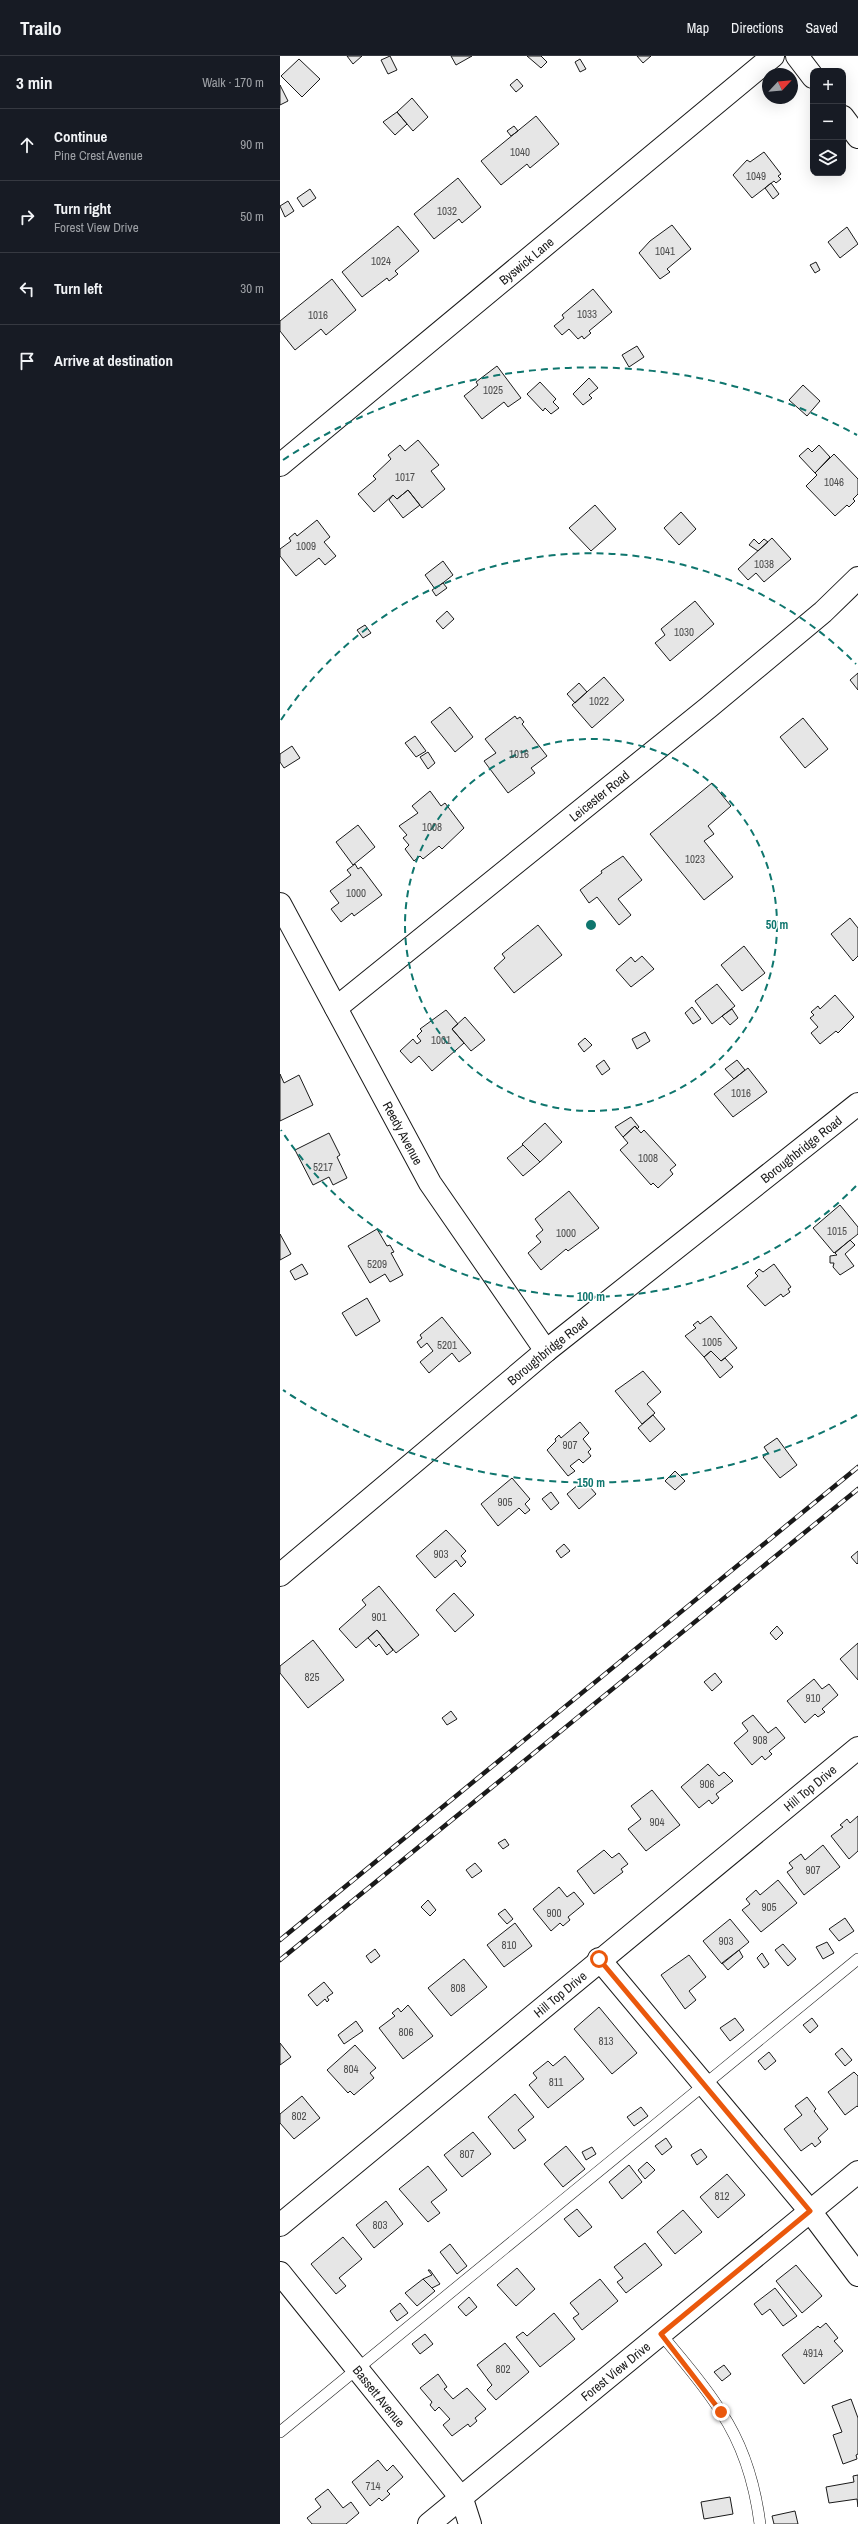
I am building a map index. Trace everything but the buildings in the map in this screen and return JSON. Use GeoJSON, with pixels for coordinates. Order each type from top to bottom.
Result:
{"type":"FeatureCollection","features":[{"type":"Feature","properties":{"kind":"street","name":"Byswick Lane"},"geometry":{"type":"LineString","coordinates":[[280,465],[773,56]]}},
{"type":"Feature","properties":{"kind":"street"},"geometry":{"type":"LineString","coordinates":[[797,56],[810,73]]}},
{"type":"Feature","properties":{"kind":"street"},"geometry":{"type":"LineString","coordinates":[[846,121],[858,137]]}},
{"type":"Feature","properties":{"kind":"street","name":"Leicester Road"},"geometry":{"type":"LineString","coordinates":[[336,1008],[709,707],[823,612],[858,578]]}},
{"type":"Feature","properties":{"kind":"street","name":"Reedy Avenue"},"geometry":{"type":"LineString","coordinates":[[280,904],[430,1183],[546,1351]]}},
{"type":"Feature","properties":{"kind":"street","name":"Boroughbridge Road"},"geometry":{"type":"LineString","coordinates":[[280,1575],[546,1351],[858,1104]]}},
{"type":"Feature","properties":{"kind":"street","name":"Hill Top Drive"},"geometry":{"type":"LineString","coordinates":[[280,2225],[599,1959],[858,1748]]}},
{"type":"Feature","properties":{"kind":"street"},"geometry":{"type":"LineString","coordinates":[[599,1959],[810,2211],[858,2275]]}},
{"type":"Feature","properties":{"kind":"street","name":"Forest View Drive"},"geometry":{"type":"LineString","coordinates":[[429,2524],[462,2499],[858,2172]]}},
{"type":"Feature","properties":{"kind":"street","name":"Bassett Avenue"},"geometry":{"type":"LineString","coordinates":[[280,2273],[462,2499],[470,2524]]}},
{"type":"Feature","properties":{"kind":"lane"},"geometry":{"type":"LineString","coordinates":[[280,2432],[704,2084],[858,1960]]}},
{"type":"Feature","properties":{"kind":"lane"},"geometry":{"type":"LineString","coordinates":[[661,2334],[721,2412],[741,2451],[756,2492],[760,2524]]}},
{"type":"Feature","properties":{"kind":"railway"},"geometry":{"type":"LineString","coordinates":[[280,1940],[858,1467]]}},
{"type":"Feature","properties":{"kind":"railway"},"geometry":{"type":"LineString","coordinates":[[280,1960],[858,1489]]}},
{"type":"Feature","properties":{"kind":"route"},"geometry":{"type":"LineString","coordinates":[[599,1959],[810,2211],[661,2334],[721,2412]]}}]}
